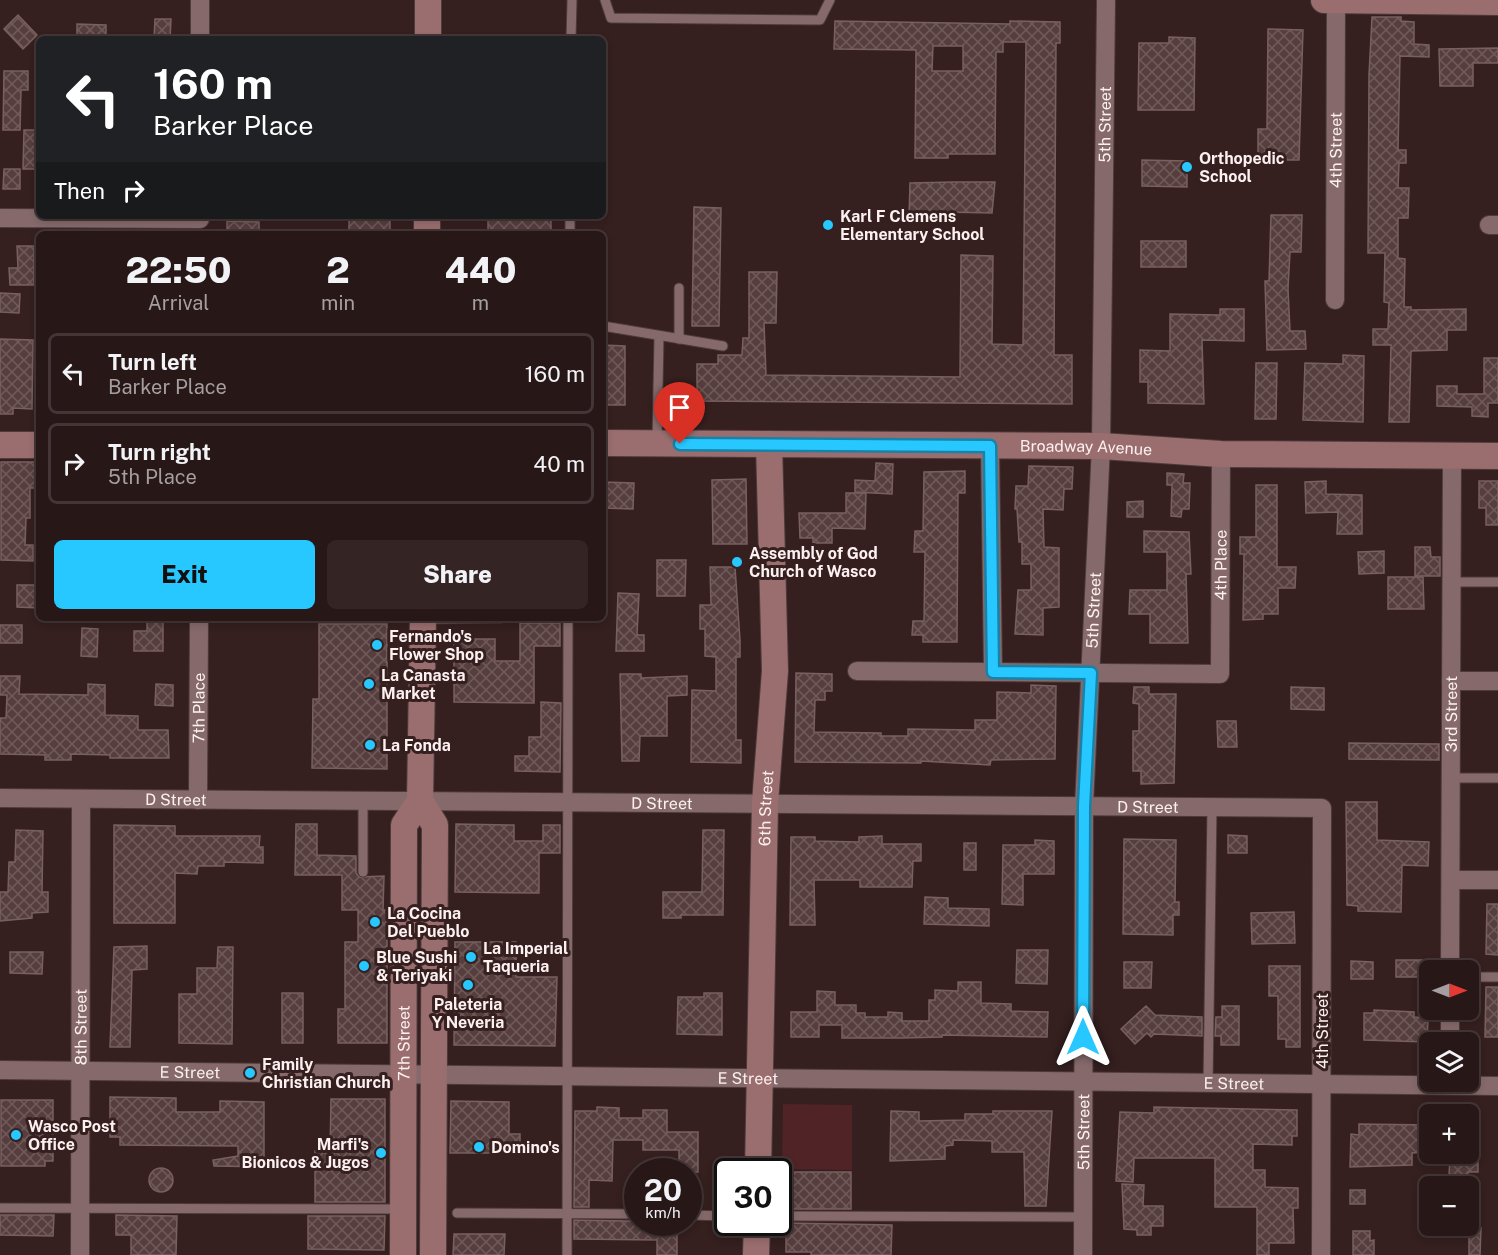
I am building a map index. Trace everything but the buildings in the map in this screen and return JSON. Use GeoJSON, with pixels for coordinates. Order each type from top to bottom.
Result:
{"type":"FeatureCollection","features":[{"type":"Feature","properties":{"kind":"street"},"geometry":{"type":"LineString","coordinates":[[200,0],[200,36]]}},
{"type":"Feature","properties":{"kind":"street"},"geometry":{"type":"LineString","coordinates":[[428,0],[428,36]]}},
{"type":"Feature","properties":{"kind":"street","name":"5th Street"},"geometry":{"type":"LineString","coordinates":[[1083,1255],[1084,806],[1101,446],[1106,0]]}},
{"type":"Feature","properties":{"kind":"street"},"geometry":{"type":"LineString","coordinates":[[1324,0],[1498,2]]}},
{"type":"Feature","properties":{"kind":"street","name":"4th Street"},"geometry":{"type":"LineString","coordinates":[[1335,300],[1336,0]]}},
{"type":"Feature","properties":{"kind":"street"},"geometry":{"type":"LineString","coordinates":[[0,218],[36,219]]}},
{"type":"Feature","properties":{"kind":"street"},"geometry":{"type":"LineString","coordinates":[[40,219],[200,223]]}},
{"type":"Feature","properties":{"kind":"street","name":"Broadway Avenue"},"geometry":{"type":"LineString","coordinates":[[606,442],[1101,446],[1221,454],[1498,456]]}},
{"type":"Feature","properties":{"kind":"street","name":"6th Street"},"geometry":{"type":"LineString","coordinates":[[758,1158],[765,803],[775,670],[769,444]]}},
{"type":"Feature","properties":{"kind":"street"},"geometry":{"type":"LineString","coordinates":[[0,445],[36,445]]}},
{"type":"Feature","properties":{"kind":"street"},"geometry":{"type":"LineString","coordinates":[[990,446],[993,672]]}},
{"type":"Feature","properties":{"kind":"street","name":"4th Place"},"geometry":{"type":"LineString","coordinates":[[1091,673],[1220,674],[1221,454]]}},
{"type":"Feature","properties":{"kind":"street","name":"3rd Street"},"geometry":{"type":"LineString","coordinates":[[1450,960],[1452,455]]}},
{"type":"Feature","properties":{"kind":"street","name":"7th Place"},"geometry":{"type":"LineString","coordinates":[[198,800],[199,621]]}},
{"type":"Feature","properties":{"kind":"street"},"geometry":{"type":"LineString","coordinates":[[420,801],[423,621]]}},
{"type":"Feature","properties":{"kind":"street"},"geometry":{"type":"LineString","coordinates":[[857,671],[1091,673]]}},
{"type":"Feature","properties":{"kind":"street"},"geometry":{"type":"LineString","coordinates":[[1451,681],[1498,681]]}},
{"type":"Feature","properties":{"kind":"street","name":"D Street"},"geometry":{"type":"LineString","coordinates":[[0,798],[1322,808]]}},
{"type":"Feature","properties":{"kind":"street","name":"8th Street"},"geometry":{"type":"LineString","coordinates":[[80,1255],[81,799]]}},
{"type":"Feature","properties":{"kind":"street","name":"7th Street"},"geometry":{"type":"LineString","coordinates":[[403,1255],[404,825],[420,801],[435,825],[433,1255]]}},
{"type":"Feature","properties":{"kind":"street","name":"4th Street"},"geometry":{"type":"LineString","coordinates":[[1321,1255],[1322,808]]}},
{"type":"Feature","properties":{"kind":"street"},"geometry":{"type":"LineString","coordinates":[[1451,880],[1498,880]]}},
{"type":"Feature","properties":{"kind":"street","name":"E Street"},"geometry":{"type":"LineString","coordinates":[[0,1070],[1083,1083],[1419,1084]]}},
{"type":"Feature","properties":{"kind":"street","name":"E Street"},"geometry":{"type":"LineString","coordinates":[[1479,1085],[1498,1086]]}},
{"type":"Feature","properties":{"kind":"street"},"geometry":{"type":"LineString","coordinates":[[756,1255],[757,1236]]}},
{"type":"Feature","properties":{"kind":"lane"},"geometry":{"type":"LineString","coordinates":[[571,36],[572,0]]}},
{"type":"Feature","properties":{"kind":"lane"},"geometry":{"type":"LineString","coordinates":[[605,0],[611,18],[820,20],[830,0]]}},
{"type":"Feature","properties":{"kind":"lane"},"geometry":{"type":"LineString","coordinates":[[679,288],[679,339]]}},
{"type":"Feature","properties":{"kind":"lane"},"geometry":{"type":"LineString","coordinates":[[606,327],[723,346]]}},
{"type":"Feature","properties":{"kind":"lane"},"geometry":{"type":"LineString","coordinates":[[657,443],[659,336]]}},
{"type":"Feature","properties":{"kind":"lane"},"geometry":{"type":"LineString","coordinates":[[1452,582],[1498,582]]}},
{"type":"Feature","properties":{"kind":"lane"},"geometry":{"type":"LineString","coordinates":[[567,1255],[568,621]]}},
{"type":"Feature","properties":{"kind":"lane"},"geometry":{"type":"LineString","coordinates":[[1451,778],[1498,778]]}},
{"type":"Feature","properties":{"kind":"lane"},"geometry":{"type":"LineString","coordinates":[[363,800],[363,872]]}},
{"type":"Feature","properties":{"kind":"lane"},"geometry":{"type":"LineString","coordinates":[[1208,1084],[1212,807]]}},
{"type":"Feature","properties":{"kind":"lane"},"geometry":{"type":"LineString","coordinates":[[1479,977],[1498,977]]}},
{"type":"Feature","properties":{"kind":"lane"},"geometry":{"type":"LineString","coordinates":[[0,1208],[402,1209]]}},
{"type":"Feature","properties":{"kind":"lane"},"geometry":{"type":"LineString","coordinates":[[457,1213],[624,1214]]}},
{"type":"Feature","properties":{"kind":"lane"},"geometry":{"type":"LineString","coordinates":[[792,1216],[1083,1217]]}},
{"type":"Feature","properties":{"kind":"shaded area"},"geometry":{"type":"Polygon","coordinates":[[[783,1104],[852,1105],[852,1170],[792,1169],[792,1158],[782,1158],[783,1104]]]}},
{"type":"Feature","properties":{"kind":"place","name":"Orthopedic School"},"geometry":{"type":"Point","coordinates":[1187,167]}},
{"type":"Feature","properties":{"kind":"place","name":"Karl F Clemens Elementary School"},"geometry":{"type":"Point","coordinates":[828,225]}},
{"type":"Feature","properties":{"kind":"place","name":"Assembly of God Church of Wasco"},"geometry":{"type":"Point","coordinates":[737,562]}},
{"type":"Feature","properties":{"kind":"place","name":"Fernando's Flower Shop"},"geometry":{"type":"Point","coordinates":[377,645]}},
{"type":"Feature","properties":{"kind":"place","name":"La Canasta Market"},"geometry":{"type":"Point","coordinates":[369,684]}},
{"type":"Feature","properties":{"kind":"place","name":"La Fonda"},"geometry":{"type":"Point","coordinates":[370,745]}},
{"type":"Feature","properties":{"kind":"place","name":"La Cocina Del Pueblo"},"geometry":{"type":"Point","coordinates":[375,922]}},
{"type":"Feature","properties":{"kind":"place","name":"La Imperial Taqueria"},"geometry":{"type":"Point","coordinates":[471,957]}},
{"type":"Feature","properties":{"kind":"place","name":"Blue Sushi & Teriyaki"},"geometry":{"type":"Point","coordinates":[364,966]}},
{"type":"Feature","properties":{"kind":"place","name":"Paleteria Y Neveria"},"geometry":{"type":"Point","coordinates":[468,985]}},
{"type":"Feature","properties":{"kind":"place","name":"Family Christian Church"},"geometry":{"type":"Point","coordinates":[250,1073]}},
{"type":"Feature","properties":{"kind":"place","name":"Wasco Post Office"},"geometry":{"type":"Point","coordinates":[16,1135]}},
{"type":"Feature","properties":{"kind":"place","name":"Domino's"},"geometry":{"type":"Point","coordinates":[479,1147]}},
{"type":"Feature","properties":{"kind":"place","name":"Marfi's Bionicos & Jugos"},"geometry":{"type":"Point","coordinates":[381,1153]}},
{"type":"Feature","properties":{"kind":"route"},"geometry":{"type":"LineString","coordinates":[[680,444],[990,446],[993,672],[1091,673],[1084,806],[1083,1037]]}}]}
